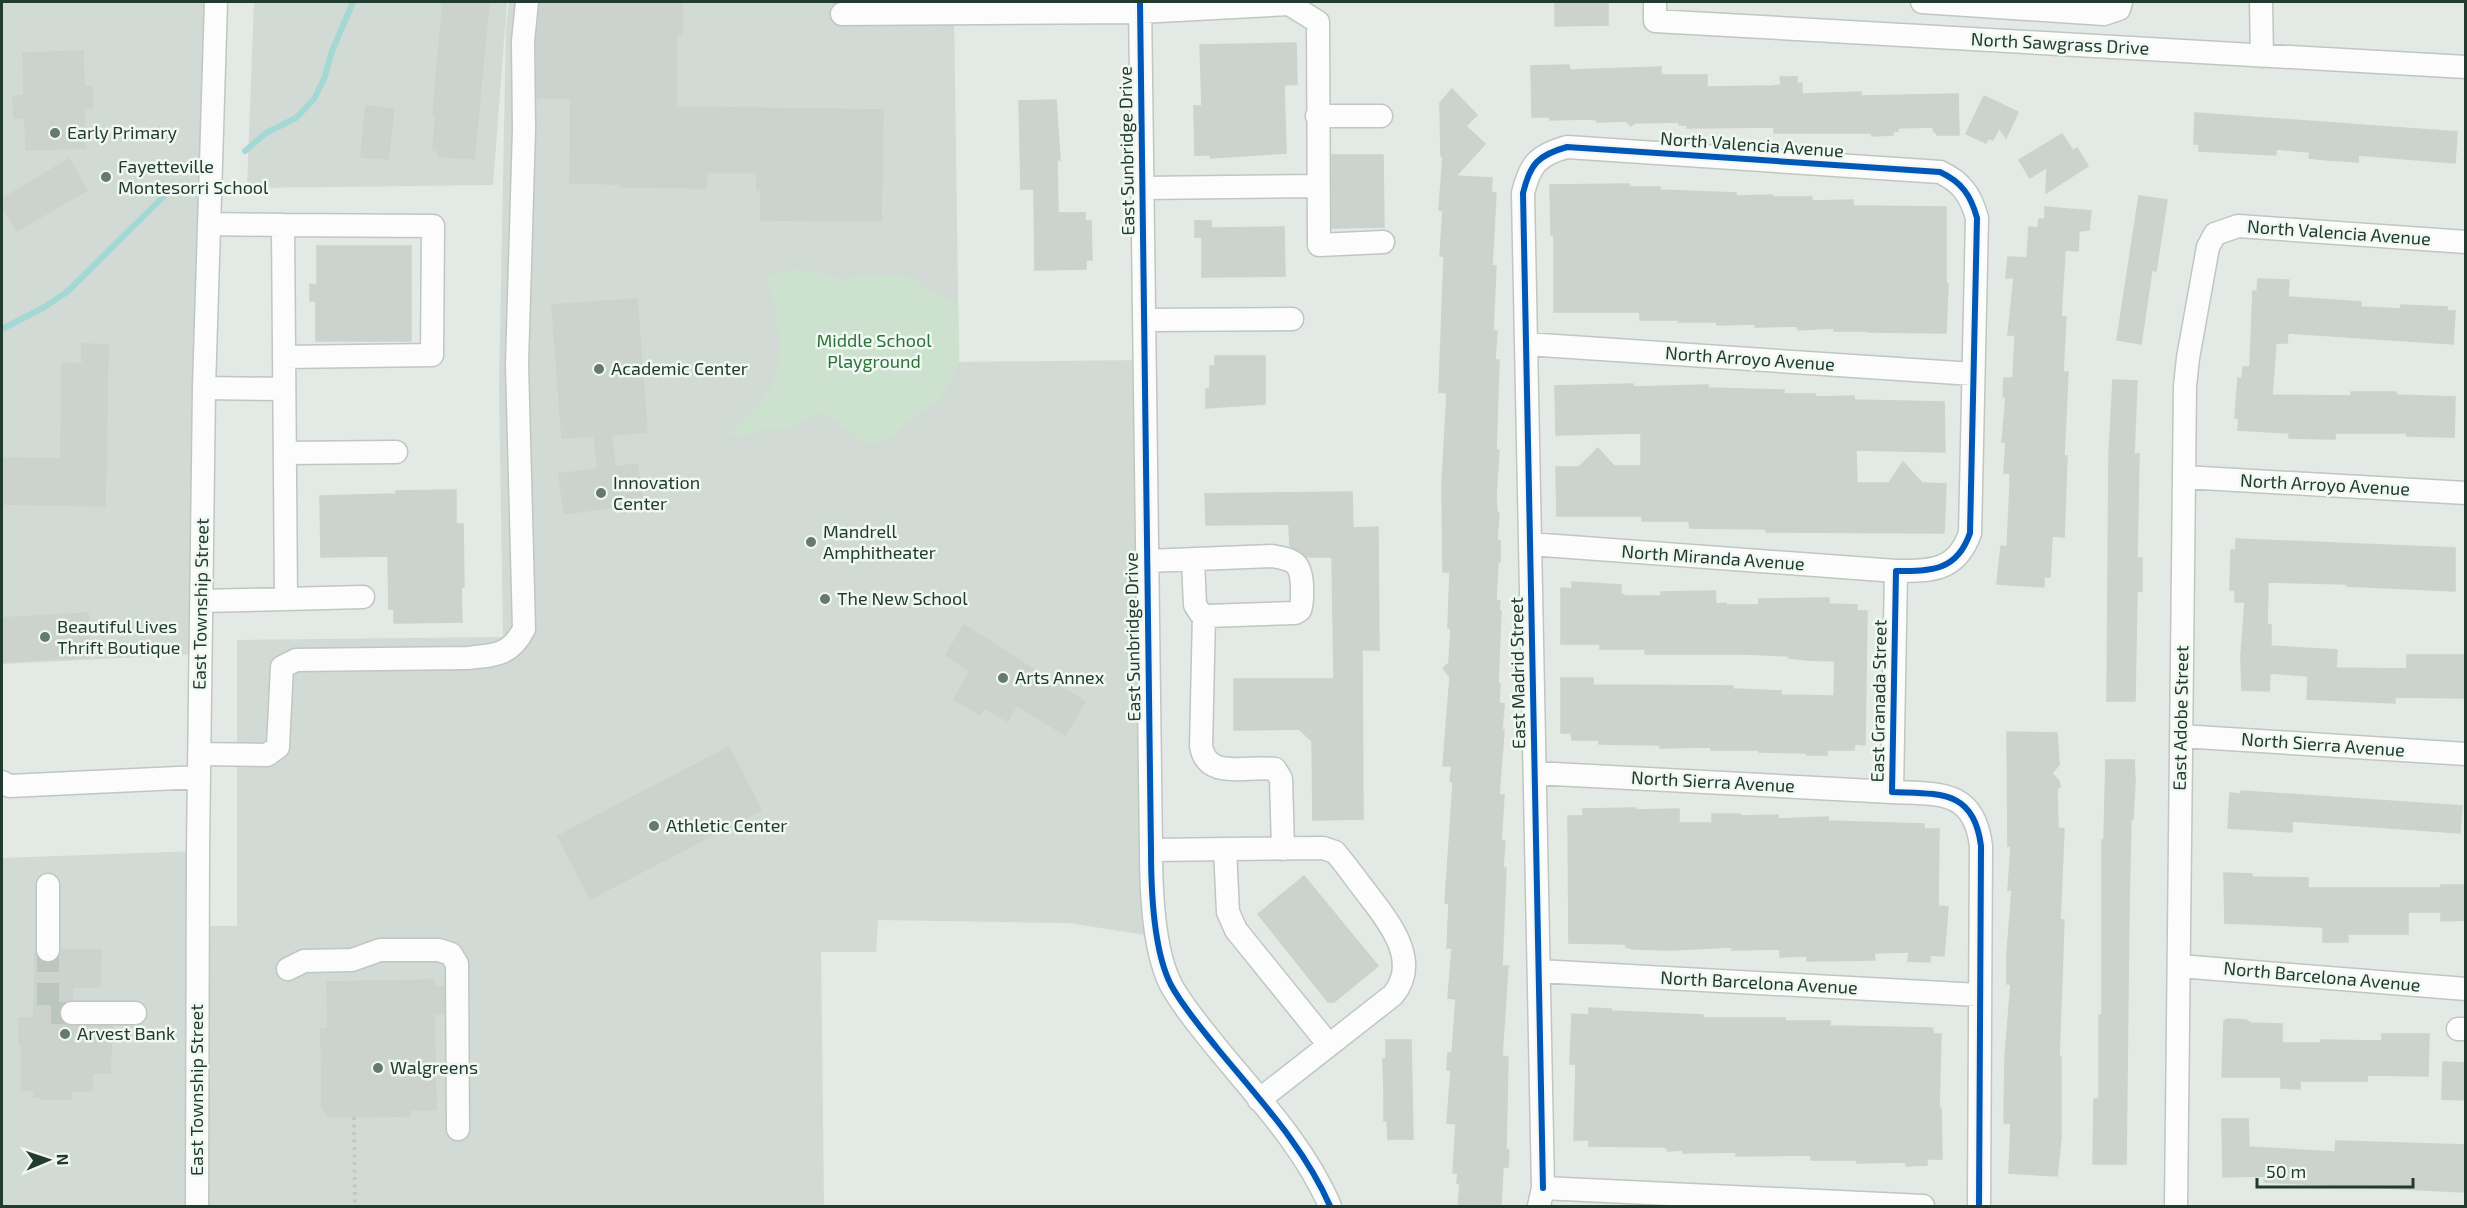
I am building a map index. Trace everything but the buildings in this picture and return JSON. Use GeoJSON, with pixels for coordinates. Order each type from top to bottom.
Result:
{"type":"FeatureCollection","features":[{"type":"Feature","properties":{"kind":"street","name":"East Township Street"},"geometry":{"type":"LineString","coordinates":[[197,1206],[199,754],[204,388],[216,2]]}},
{"type":"Feature","properties":{"kind":"street"},"geometry":{"type":"LineString","coordinates":[[199,754],[267,754],[278,747],[282,667],[288,662],[494,656],[516,644],[524,628],[517,364],[524,129],[523,41],[527,2]]}},
{"type":"Feature","properties":{"kind":"street"},"geometry":{"type":"LineString","coordinates":[[1922,2],[2104,14],[2119,9],[2121,2]]}},
{"type":"Feature","properties":{"kind":"street"},"geometry":{"type":"LineString","coordinates":[[2261,2],[2262,56]]}},
{"type":"Feature","properties":{"kind":"street"},"geometry":{"type":"LineString","coordinates":[[842,14],[918,7],[1140,7],[1289,3],[1318,22],[1319,245],[1383,243]]}},
{"type":"Feature","properties":{"kind":"street","name":"East Sunbridge Drive"},"geometry":{"type":"LineString","coordinates":[[1140,7],[1150,850],[1155,919],[1163,960],[1171,984],[1197,1024],[1307,1159],[1330,1206]]}},
{"type":"Feature","properties":{"kind":"street","name":"North Sawgrass Drive"},"geometry":{"type":"LineString","coordinates":[[1655,11],[2262,56],[2466,67]]}},
{"type":"Feature","properties":{"kind":"street"},"geometry":{"type":"LineString","coordinates":[[1317,116],[1381,116]]}},
{"type":"Feature","properties":{"kind":"street","name":"North Valencia Avenue"},"geometry":{"type":"LineString","coordinates":[[1536,161],[1550,152],[1568,147],[1940,172],[1953,178],[1964,188],[1977,218],[1974,374]]}},
{"type":"Feature","properties":{"kind":"street","name":"East Madrid Street"},"geometry":{"type":"LineString","coordinates":[[1536,161],[1523,193],[1539,971],[1541,1197]]}},
{"type":"Feature","properties":{"kind":"street"},"geometry":{"type":"LineString","coordinates":[[1142,188],[1318,186]]}},
{"type":"Feature","properties":{"kind":"street"},"geometry":{"type":"LineString","coordinates":[[209,224],[434,226],[432,355],[284,357]]}},
{"type":"Feature","properties":{"kind":"street"},"geometry":{"type":"LineString","coordinates":[[283,225],[286,599]]}},
{"type":"Feature","properties":{"kind":"street","name":"North Valencia Avenue"},"geometry":{"type":"LineString","coordinates":[[2215,234],[2238,226],[2466,242]]}},
{"type":"Feature","properties":{"kind":"street","name":"East Adobe Street"},"geometry":{"type":"LineString","coordinates":[[2176,1206],[2185,386],[2205,262],[2208,247],[2215,234]]}},
{"type":"Feature","properties":{"kind":"street"},"geometry":{"type":"LineString","coordinates":[[1144,320],[1292,319]]}},
{"type":"Feature","properties":{"kind":"street","name":"North Arroyo Avenue"},"geometry":{"type":"LineString","coordinates":[[1526,344],[1974,374]]}},
{"type":"Feature","properties":{"kind":"street"},"geometry":{"type":"LineString","coordinates":[[1896,571],[1939,568],[1954,560],[1965,548],[1970,533],[1974,374]]}},
{"type":"Feature","properties":{"kind":"street"},"geometry":{"type":"LineString","coordinates":[[204,388],[284,389]]}},
{"type":"Feature","properties":{"kind":"street"},"geometry":{"type":"LineString","coordinates":[[285,453],[396,452]]}},
{"type":"Feature","properties":{"kind":"street","name":"North Arroyo Avenue"},"geometry":{"type":"LineString","coordinates":[[2184,477],[2466,493]]}},
{"type":"Feature","properties":{"kind":"street","name":"North Miranda Avenue"},"geometry":{"type":"LineString","coordinates":[[1530,544],[1896,571]]}},
{"type":"Feature","properties":{"kind":"street"},"geometry":{"type":"LineString","coordinates":[[1147,561],[1272,556],[1284,558],[1297,564],[1301,571],[1302,604],[1300,610],[1295,613],[1204,615],[1195,604],[1193,560]]}},
{"type":"Feature","properties":{"kind":"street","name":"East Granada Street"},"geometry":{"type":"LineString","coordinates":[[1896,571],[1892,792],[1937,794],[1957,800],[1970,811],[1979,828],[1981,846],[1979,1206]]}},
{"type":"Feature","properties":{"kind":"street"},"geometry":{"type":"LineString","coordinates":[[201,601],[363,597]]}},
{"type":"Feature","properties":{"kind":"street"},"geometry":{"type":"LineString","coordinates":[[1204,615],[1201,746],[1203,758],[1210,766],[1219,769],[1262,767],[1275,769],[1281,779],[1283,849]]}},
{"type":"Feature","properties":{"kind":"street","name":"North Sierra Avenue"},"geometry":{"type":"LineString","coordinates":[[2181,736],[2466,754]]}},
{"type":"Feature","properties":{"kind":"street","name":"North Sierra Avenue"},"geometry":{"type":"LineString","coordinates":[[1535,773],[1892,792]]}},
{"type":"Feature","properties":{"kind":"street"},"geometry":{"type":"LineString","coordinates":[[2,782],[9,786],[199,777]]}},
{"type":"Feature","properties":{"kind":"street"},"geometry":{"type":"LineString","coordinates":[[1150,850],[1323,848],[1335,852],[1396,932],[1401,945],[1403,978],[1400,987],[1393,995],[1259,1100]]}},
{"type":"Feature","properties":{"kind":"street"},"geometry":{"type":"LineString","coordinates":[[1225,849],[1228,912],[1236,930],[1329,1045]]}},
{"type":"Feature","properties":{"kind":"street"},"geometry":{"type":"LineString","coordinates":[[48,885],[48,950]]}},
{"type":"Feature","properties":{"kind":"street"},"geometry":{"type":"LineString","coordinates":[[288,969],[304,961],[352,960],[380,950],[439,950],[451,954],[457,964],[458,1129]]}},
{"type":"Feature","properties":{"kind":"street","name":"North Barcelona Avenue"},"geometry":{"type":"LineString","coordinates":[[2179,966],[2466,989]]}},
{"type":"Feature","properties":{"kind":"street","name":"North Barcelona Avenue"},"geometry":{"type":"LineString","coordinates":[[1539,971],[1979,995]]}},
{"type":"Feature","properties":{"kind":"street"},"geometry":{"type":"LineString","coordinates":[[72,1013],[135,1013]]}},
{"type":"Feature","properties":{"kind":"street"},"geometry":{"type":"LineString","coordinates":[[1541,1197],[1923,1206]]}},
{"type":"Feature","properties":{"kind":"path"},"geometry":{"type":"LineString","coordinates":[[354,1117],[355,1206]]}},
{"type":"Feature","properties":{"kind":"shaded area"},"geometry":{"type":"Polygon","coordinates":[[[2,2],[216,2],[200,654],[2,664],[2,2]]]}},
{"type":"Feature","properties":{"kind":"shaded area"},"geometry":{"type":"Polygon","coordinates":[[[254,2],[507,2],[493,185],[247,188],[254,2]]]}},
{"type":"Feature","properties":{"kind":"shaded area","name":"The New School"},"geometry":{"type":"Polygon","coordinates":[[[509,2],[899,2],[898,13],[954,13],[959,362],[1145,360],[1158,937],[1069,923],[878,920],[876,952],[821,952],[824,1206],[2,1206],[2,858],[198,851],[198,926],[237,926],[237,640],[503,637],[499,387],[506,27],[509,2]]]}},
{"type":"Feature","properties":{"kind":"green space","name":"Middle School Playground"},"geometry":{"type":"Polygon","coordinates":[[[796,269],[841,279],[872,274],[910,277],[926,289],[958,304],[959,362],[939,400],[892,436],[872,444],[857,438],[820,413],[788,429],[766,428],[743,437],[729,435],[767,393],[775,377],[779,352],[778,326],[767,275],[796,269]]]}},
{"type":"Feature","properties":{"kind":"waterway"},"geometry":{"type":"LineString","coordinates":[[245,151],[266,133],[296,118],[314,99],[324,79],[332,51],[353,2]]}},
{"type":"Feature","properties":{"kind":"waterway"},"geometry":{"type":"LineString","coordinates":[[2,329],[43,308],[67,292],[167,193]]}},
{"type":"Feature","properties":{"kind":"tunnel"},"geometry":{"type":"LineString","coordinates":[[48,950],[48,1013],[72,1013]]}},
{"type":"Feature","properties":{"kind":"cycle path"},"geometry":{"type":"LineString","coordinates":[[1140,2],[1151,866],[1157,937],[1165,971],[1176,993],[1294,1143],[1330,1206]]}},
{"type":"Feature","properties":{"kind":"cycle path"},"geometry":{"type":"LineString","coordinates":[[1543,1188],[1523,193],[1532,168],[1537,162],[1549,153],[1567,147],[1940,172],[1960,185],[1975,210],[1977,218],[1970,533],[1965,546],[1950,562],[1932,569],[1896,571],[1892,792],[1939,795],[1962,804],[1971,814],[1977,827],[1981,846],[1979,1206]]}},
{"type":"Feature","properties":{"kind":"place","name":"Early Primary"},"geometry":{"type":"Point","coordinates":[55,133]}},
{"type":"Feature","properties":{"kind":"place","name":"Fayetteville Montesorri School"},"geometry":{"type":"Point","coordinates":[106,177]}},
{"type":"Feature","properties":{"kind":"place","name":"Academic Center"},"geometry":{"type":"Point","coordinates":[599,369]}},
{"type":"Feature","properties":{"kind":"place","name":"Innovation Center"},"geometry":{"type":"Point","coordinates":[601,493]}},
{"type":"Feature","properties":{"kind":"place","name":"Mandrell Amphitheater"},"geometry":{"type":"Point","coordinates":[811,542]}},
{"type":"Feature","properties":{"kind":"place","name":"The New School"},"geometry":{"type":"Point","coordinates":[825,599]}},
{"type":"Feature","properties":{"kind":"place","name":"Beautiful Lives Thrift Boutique"},"geometry":{"type":"Point","coordinates":[45,637]}},
{"type":"Feature","properties":{"kind":"place","name":"Arts Annex"},"geometry":{"type":"Point","coordinates":[1003,678]}},
{"type":"Feature","properties":{"kind":"place","name":"Athletic Center"},"geometry":{"type":"Point","coordinates":[654,826]}},
{"type":"Feature","properties":{"kind":"place","name":"Arvest Bank"},"geometry":{"type":"Point","coordinates":[65,1034]}},
{"type":"Feature","properties":{"kind":"place","name":"Walgreens"},"geometry":{"type":"Point","coordinates":[378,1068]}}]}
